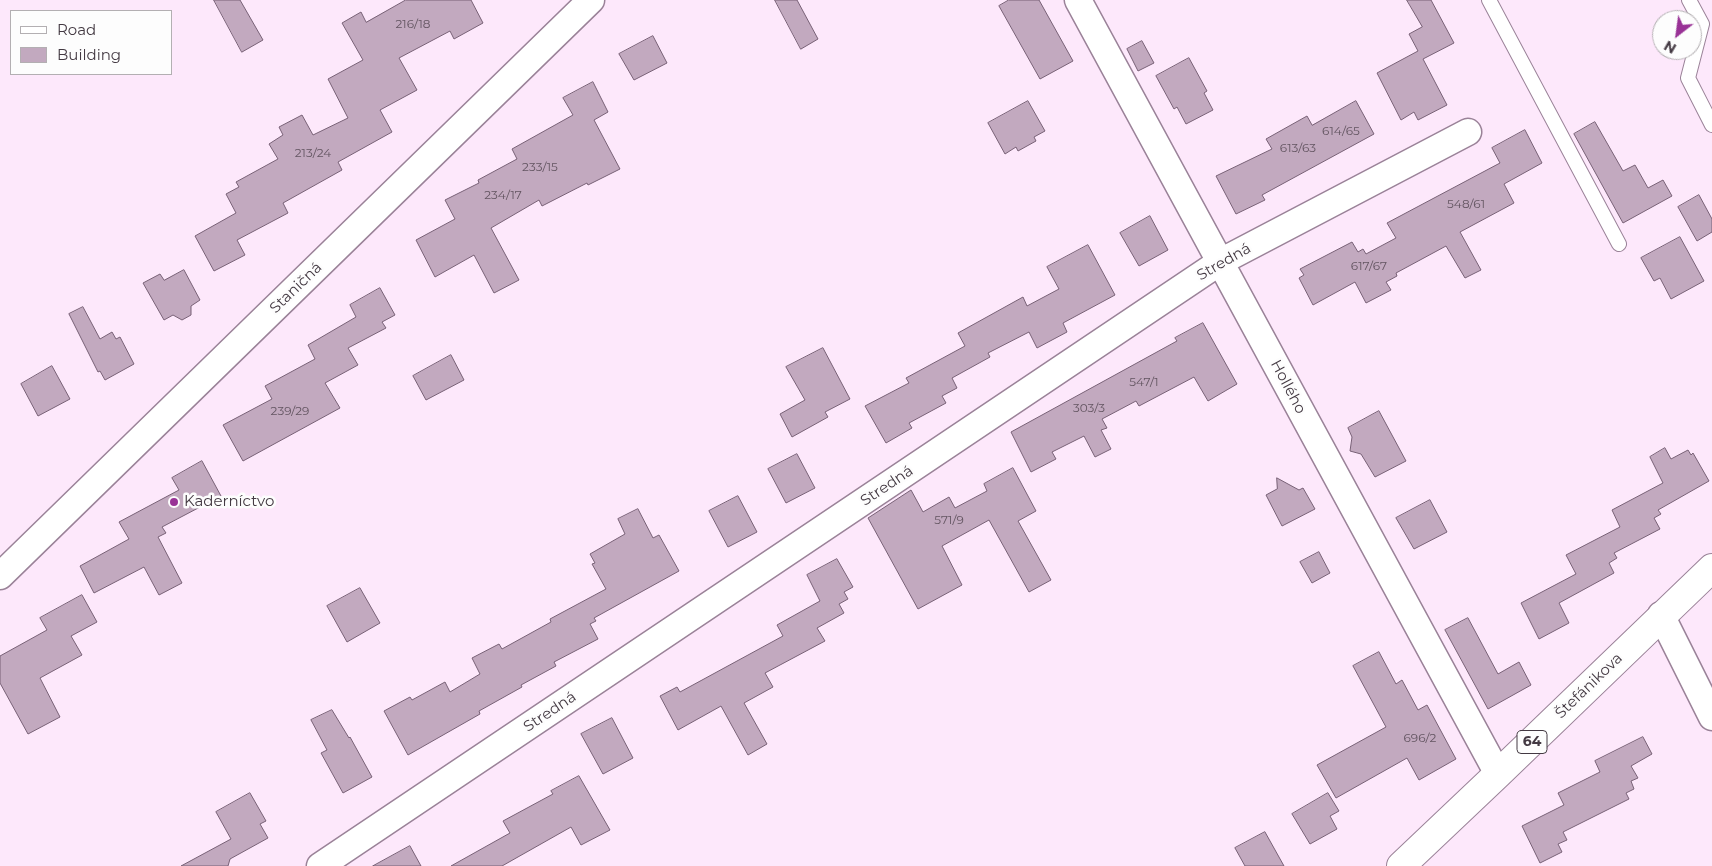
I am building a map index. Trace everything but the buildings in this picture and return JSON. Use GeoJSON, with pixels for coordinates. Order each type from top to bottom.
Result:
{"type":"FeatureCollection","features":[{"type":"Feature","properties":{"kind":"main road","name":"Štefánikova"},"geometry":{"type":"LineString","coordinates":[[1401,866],[1712,568]]}},
{"type":"Feature","properties":{"kind":"street","name":"Staničná"},"geometry":{"type":"LineString","coordinates":[[0,576],[591,0]]}},
{"type":"Feature","properties":{"kind":"street","name":"Hollého"},"geometry":{"type":"LineString","coordinates":[[1078,0],[1498,774]]}},
{"type":"Feature","properties":{"kind":"street","name":"Stredná"},"geometry":{"type":"LineString","coordinates":[[320,866],[1220,262],[1468,132]]}},
{"type":"Feature","properties":{"kind":"street"},"geometry":{"type":"LineString","coordinates":[[1662,615],[1712,717]]}},
{"type":"Feature","properties":{"kind":"lane"},"geometry":{"type":"LineString","coordinates":[[1489,0],[1619,244]]}},
{"type":"Feature","properties":{"kind":"lane"},"geometry":{"type":"LineString","coordinates":[[1689,0],[1702,24],[1688,78],[1712,125]]}},
{"type":"Feature","properties":{"kind":"place","name":"Kaderníctvo"},"geometry":{"type":"Point","coordinates":[174,502]}}]}
